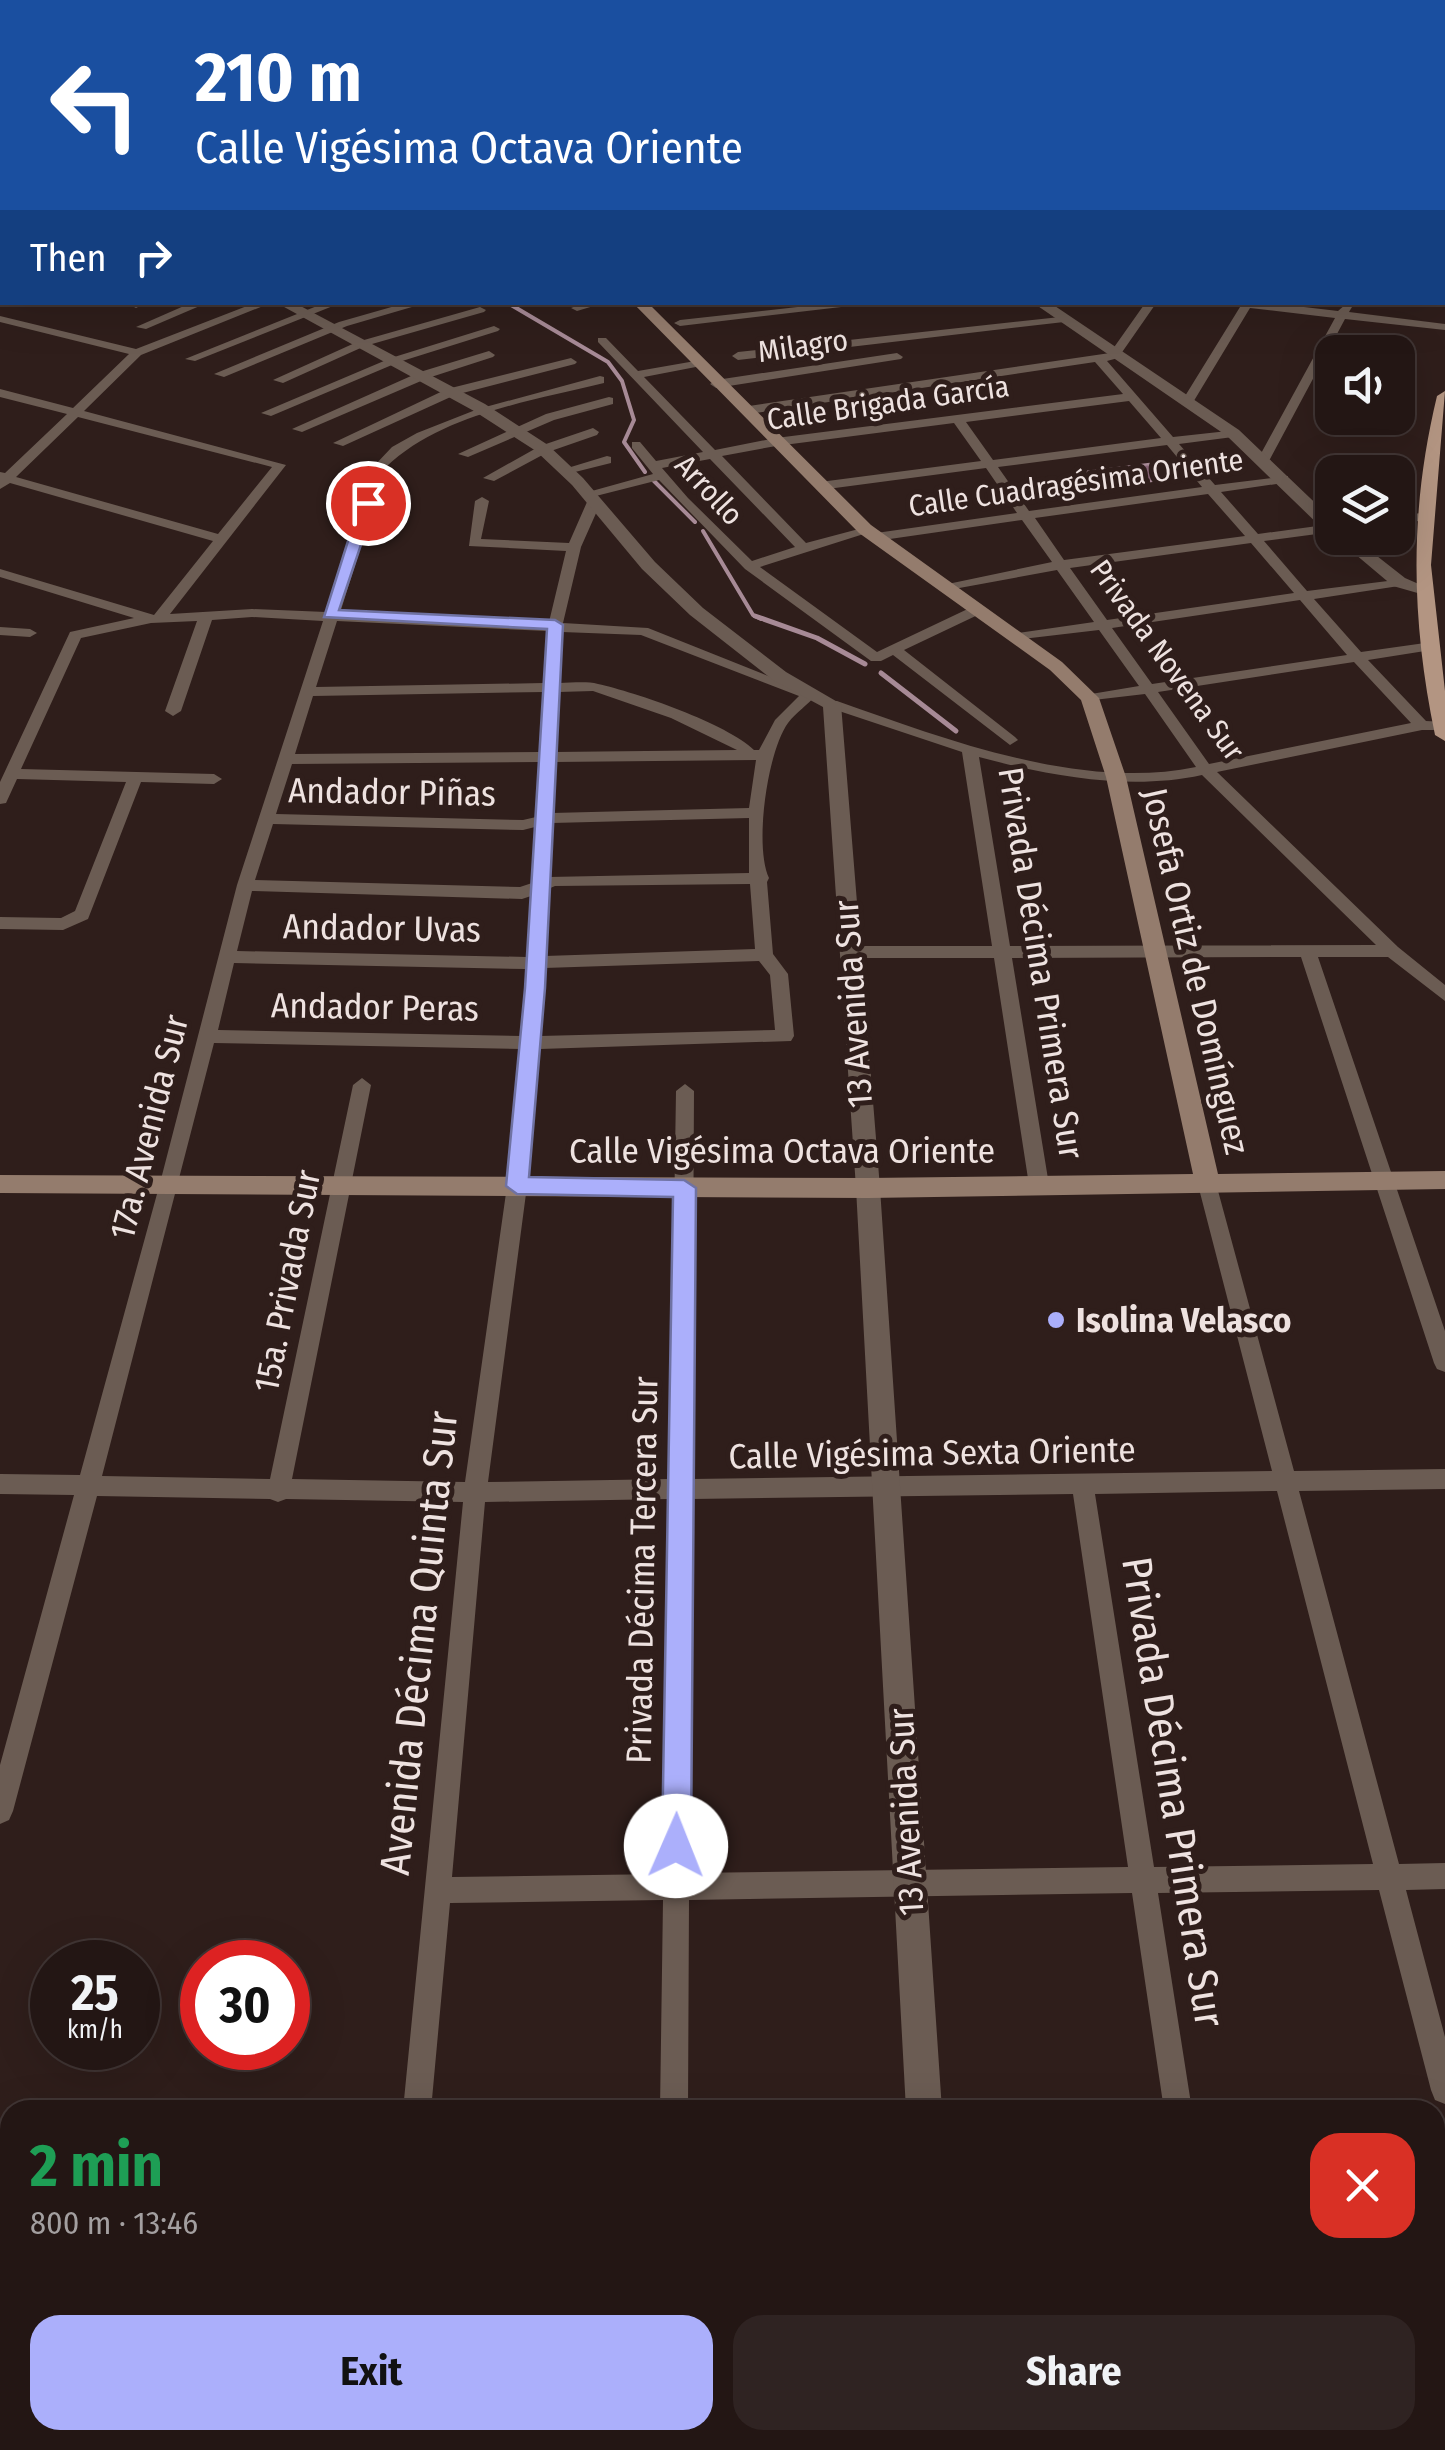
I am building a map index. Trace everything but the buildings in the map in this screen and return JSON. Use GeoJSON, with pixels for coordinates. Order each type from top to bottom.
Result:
{"type":"FeatureCollection","features":[{"type":"Feature","properties":{"kind":"main road"},"geometry":{"type":"LineString","coordinates":[[642,305],[871,533],[1018,637],[1090,698]]}},
{"type":"Feature","properties":{"kind":"main road"},"geometry":{"type":"LineString","coordinates":[[661,305],[680,323],[724,386]]}},
{"type":"Feature","properties":{"kind":"main road"},"geometry":{"type":"LineString","coordinates":[[1444,730],[1425,648],[1421,518],[1445,396]]}},
{"type":"Feature","properties":{"kind":"main road","name":"Josefa Ortiz de Domínguez"},"geometry":{"type":"LineString","coordinates":[[1090,698],[1116,776],[1152,951],[1208,1181]]}},
{"type":"Feature","properties":{"kind":"main road","name":"Calle Vigésima Octava Oriente"},"geometry":{"type":"LineString","coordinates":[[0,1184],[868,1188],[1445,1180]]}},
{"type":"Feature","properties":{"kind":"street"},"geometry":{"type":"LineString","coordinates":[[142,327],[197,305]]}},
{"type":"Feature","properties":{"kind":"street"},"geometry":{"type":"LineString","coordinates":[[2,480],[137,353],[260,305]]}},
{"type":"Feature","properties":{"kind":"street"},"geometry":{"type":"LineString","coordinates":[[287,305],[424,376],[544,449],[657,574],[770,670],[820,700]]}},
{"type":"Feature","properties":{"kind":"street"},"geometry":{"type":"LineString","coordinates":[[191,359],[329,305]]}},
{"type":"Feature","properties":{"kind":"street"},"geometry":{"type":"LineString","coordinates":[[220,374],[330,329],[414,305]]}},
{"type":"Feature","properties":{"kind":"street"},"geometry":{"type":"LineString","coordinates":[[577,308],[590,305]]}},
{"type":"Feature","properties":{"kind":"street"},"geometry":{"type":"LineString","coordinates":[[680,323],[851,305]]}},
{"type":"Feature","properties":{"kind":"street"},"geometry":{"type":"LineString","coordinates":[[1042,305],[1106,357],[1188,401],[1233,432],[1315,511]]}},
{"type":"Feature","properties":{"kind":"street"},"geometry":{"type":"LineString","coordinates":[[748,410],[1106,357],[1149,305]]}},
{"type":"Feature","properties":{"kind":"street"},"geometry":{"type":"LineString","coordinates":[[1188,401],[1246,305]]}},
{"type":"Feature","properties":{"kind":"street"},"geometry":{"type":"LineString","coordinates":[[1288,305],[1345,308],[1445,326]]}},
{"type":"Feature","properties":{"kind":"street"},"geometry":{"type":"LineString","coordinates":[[1264,459],[1345,308]]}},
{"type":"Feature","properties":{"kind":"street"},"geometry":{"type":"LineString","coordinates":[[278,380],[361,344],[480,310]]}},
{"type":"Feature","properties":{"kind":"street"},"geometry":{"type":"LineString","coordinates":[[0,320],[137,353]]}},
{"type":"Feature","properties":{"kind":"street"},"geometry":{"type":"LineString","coordinates":[[738,356],[1060,320]]}},
{"type":"Feature","properties":{"kind":"street"},"geometry":{"type":"LineString","coordinates":[[268,413],[395,360],[494,329]]}},
{"type":"Feature","properties":{"kind":"street"},"geometry":{"type":"LineString","coordinates":[[602,340],[627,370],[639,374],[697,363]]}},
{"type":"Feature","properties":{"kind":"street"},"geometry":{"type":"LineString","coordinates":[[298,429],[424,376],[489,355]]}},
{"type":"Feature","properties":{"kind":"street","name":"Milagro"},"geometry":{"type":"LineString","coordinates":[[724,386],[897,357]]}},
{"type":"Feature","properties":{"kind":"street"},"geometry":{"type":"LineString","coordinates":[[1106,357],[1132,397],[1356,656],[1422,724]]}},
{"type":"Feature","properties":{"kind":"street"},"geometry":{"type":"LineString","coordinates":[[339,443],[452,392],[570,362]]}},
{"type":"Feature","properties":{"kind":"street"},"geometry":{"type":"LineString","coordinates":[[639,374],[804,548]]}},
{"type":"Feature","properties":{"kind":"street"},"geometry":{"type":"LineString","coordinates":[[480,410],[600,380]]}},
{"type":"Feature","properties":{"kind":"street"},"geometry":{"type":"LineString","coordinates":[[0,393],[280,465],[155,618]]}},
{"type":"Feature","properties":{"kind":"street","name":"Calle Brigada García"},"geometry":{"type":"LineString","coordinates":[[591,498],[656,470],[776,442],[1132,397]]}},
{"type":"Feature","properties":{"kind":"street"},"geometry":{"type":"LineString","coordinates":[[464,454],[516,430],[609,401]]}},
{"type":"Feature","properties":{"kind":"street","name":"17a. Avenida Sur"},"geometry":{"type":"LineString","coordinates":[[0,1811],[170,1183],[245,885],[380,466],[401,448],[480,410]]}},
{"type":"Feature","properties":{"kind":"street","name":"Privada Novena Sur"},"geometry":{"type":"LineString","coordinates":[[957,418],[1205,769],[1445,996]]}},
{"type":"Feature","properties":{"kind":"street"},"geometry":{"type":"LineString","coordinates":[[488,478],[544,449],[593,432]]}},
{"type":"Feature","properties":{"kind":"street"},"geometry":{"type":"LineString","coordinates":[[820,486],[1233,432]]}},
{"type":"Feature","properties":{"kind":"street","name":"Arrollo"},"geometry":{"type":"LineString","coordinates":[[636,445],[750,566],[876,658],[894,649]]}},
{"type":"Feature","properties":{"kind":"street"},"geometry":{"type":"LineString","coordinates":[[567,470],[607,460]]}},
{"type":"Feature","properties":{"kind":"street","name":"Calle Cuadragésima Oriente"},"geometry":{"type":"LineString","coordinates":[[750,566],[804,548],[871,533],[1283,479]]}},
{"type":"Feature","properties":{"kind":"street"},"geometry":{"type":"LineString","coordinates":[[2,480],[221,539]]}},
{"type":"Feature","properties":{"kind":"street","name":"Avenida Décima Quinta Sur"},"geometry":{"type":"LineString","coordinates":[[418,2100],[475,1492],[517,1186],[531,1042],[555,625],[591,498]]}},
{"type":"Feature","properties":{"kind":"street"},"geometry":{"type":"LineString","coordinates":[[482,501],[474,543],[574,547]]}},
{"type":"Feature","properties":{"kind":"street"},"geometry":{"type":"LineString","coordinates":[[1415,519],[1421,518]]}},
{"type":"Feature","properties":{"kind":"street"},"geometry":{"type":"LineString","coordinates":[[948,588],[1058,564],[1315,530]]}},
{"type":"Feature","properties":{"kind":"street"},"geometry":{"type":"LineString","coordinates":[[1366,555],[1400,582],[1421,589]]}},
{"type":"Feature","properties":{"kind":"street"},"geometry":{"type":"LineString","coordinates":[[0,573],[155,618]]}},
{"type":"Feature","properties":{"kind":"street"},"geometry":{"type":"LineString","coordinates":[[1018,637],[1400,582]]}},
{"type":"Feature","properties":{"kind":"street"},"geometry":{"type":"LineString","coordinates":[[979,610],[894,649],[1010,740]]}},
{"type":"Feature","properties":{"kind":"street"},"geometry":{"type":"LineString","coordinates":[[0,799],[76,635],[155,618],[330,614],[643,631],[670,638],[739,671],[970,752],[1116,776],[1175,776],[1422,724],[1444,730]]}},
{"type":"Feature","properties":{"kind":"street"},"geometry":{"type":"LineString","coordinates":[[173,711],[206,616]]}},
{"type":"Feature","properties":{"kind":"street"},"geometry":{"type":"LineString","coordinates":[[0,630],[30,633]]}},
{"type":"Feature","properties":{"kind":"street"},"geometry":{"type":"LineString","coordinates":[[1090,698],[1425,648]]}},
{"type":"Feature","properties":{"kind":"street"},"geometry":{"type":"LineString","coordinates":[[307,692],[594,687],[634,698],[739,744],[757,756]]}},
{"type":"Feature","properties":{"kind":"street"},"geometry":{"type":"LineString","coordinates":[[764,956],[757,756],[780,722],[820,700]]}},
{"type":"Feature","properties":{"kind":"street","name":"13 Avenida Sur"},"geometry":{"type":"LineString","coordinates":[[820,700],[849,952],[868,1188],[923,2100]]}},
{"type":"Feature","properties":{"kind":"street","name":"Privada Décima Primera Sur"},"geometry":{"type":"LineString","coordinates":[[970,752],[1039,1186]]}},
{"type":"Feature","properties":{"kind":"street"},"geometry":{"type":"LineString","coordinates":[[0,754],[21,754]]}},
{"type":"Feature","properties":{"kind":"street"},"geometry":{"type":"LineString","coordinates":[[285,759],[757,756]]}},
{"type":"Feature","properties":{"kind":"street"},"geometry":{"type":"LineString","coordinates":[[12,774],[214,779]]}},
{"type":"Feature","properties":{"kind":"street"},"geometry":{"type":"LineString","coordinates":[[0,922],[63,924],[82,915],[134,778]]}},
{"type":"Feature","properties":{"kind":"street","name":"Andador Piñas"},"geometry":{"type":"LineString","coordinates":[[264,820],[523,826],[544,820],[758,813]]}},
{"type":"Feature","properties":{"kind":"street"},"geometry":{"type":"LineString","coordinates":[[245,885],[522,893],[553,881],[761,878]]}},
{"type":"Feature","properties":{"kind":"street"},"geometry":{"type":"LineString","coordinates":[[849,952],[1392,950]]}},
{"type":"Feature","properties":{"kind":"street"},"geometry":{"type":"LineString","coordinates":[[1308,952],[1445,1363]]}},
{"type":"Feature","properties":{"kind":"street","name":"Andador Uvas"},"geometry":{"type":"LineString","coordinates":[[226,957],[536,960],[764,956]]}},
{"type":"Feature","properties":{"kind":"street","name":"Andador Peras"},"geometry":{"type":"LineString","coordinates":[[205,1036],[531,1042],[784,1036],[779,974],[764,956]]}},
{"type":"Feature","properties":{"kind":"street","name":"15a. Privada Sur"},"geometry":{"type":"LineString","coordinates":[[278,1492],[362,1084]]}},
{"type":"Feature","properties":{"kind":"street","name":"Privada Décima Tercera Sur"},"geometry":{"type":"LineString","coordinates":[[674,2100],[685,1092]]}},
{"type":"Feature","properties":{"kind":"street"},"geometry":{"type":"LineString","coordinates":[[1208,1181],[1445,2090]]}},
{"type":"Feature","properties":{"kind":"street","name":"Calle Vigésima Sexta Oriente"},"geometry":{"type":"LineString","coordinates":[[0,1484],[278,1492],[475,1492],[1083,1488],[1445,1480]]}},
{"type":"Feature","properties":{"kind":"street","name":"Privada Décima Primera Sur"},"geometry":{"type":"LineString","coordinates":[[1083,1488],[1147,1882],[1177,2100]]}},
{"type":"Feature","properties":{"kind":"street"},"geometry":{"type":"LineString","coordinates":[[436,1890],[1445,1876]]}},
{"type":"Feature","properties":{"kind":"shaded area"},"geometry":{"type":"Polygon","coordinates":[[[1149,464],[1160,480],[1096,487],[1086,472],[1149,464]]]}},
{"type":"Feature","properties":{"kind":"waterway"},"geometry":{"type":"LineString","coordinates":[[511,305],[608,362],[622,381],[634,420],[624,442],[645,472]]}},
{"type":"Feature","properties":{"kind":"waterway"},"geometry":{"type":"LineString","coordinates":[[654,481],[695,522]]}},
{"type":"Feature","properties":{"kind":"waterway"},"geometry":{"type":"LineString","coordinates":[[703,531],[755,616]]}},
{"type":"Feature","properties":{"kind":"waterway"},"geometry":{"type":"LineString","coordinates":[[755,616],[817,638],[865,664]]}},
{"type":"Feature","properties":{"kind":"waterway"},"geometry":{"type":"LineString","coordinates":[[755,616],[761,619]]}},
{"type":"Feature","properties":{"kind":"waterway"},"geometry":{"type":"LineString","coordinates":[[881,673],[956,731]]}},
{"type":"Feature","properties":{"kind":"place","name":"Isolina Velasco"},"geometry":{"type":"Point","coordinates":[1056,1320]}},
{"type":"Feature","properties":{"kind":"route"},"geometry":{"type":"LineString","coordinates":[[368,503],[330,614],[555,625],[535,988],[517,1186],[684,1188],[676,1846]]}}]}
